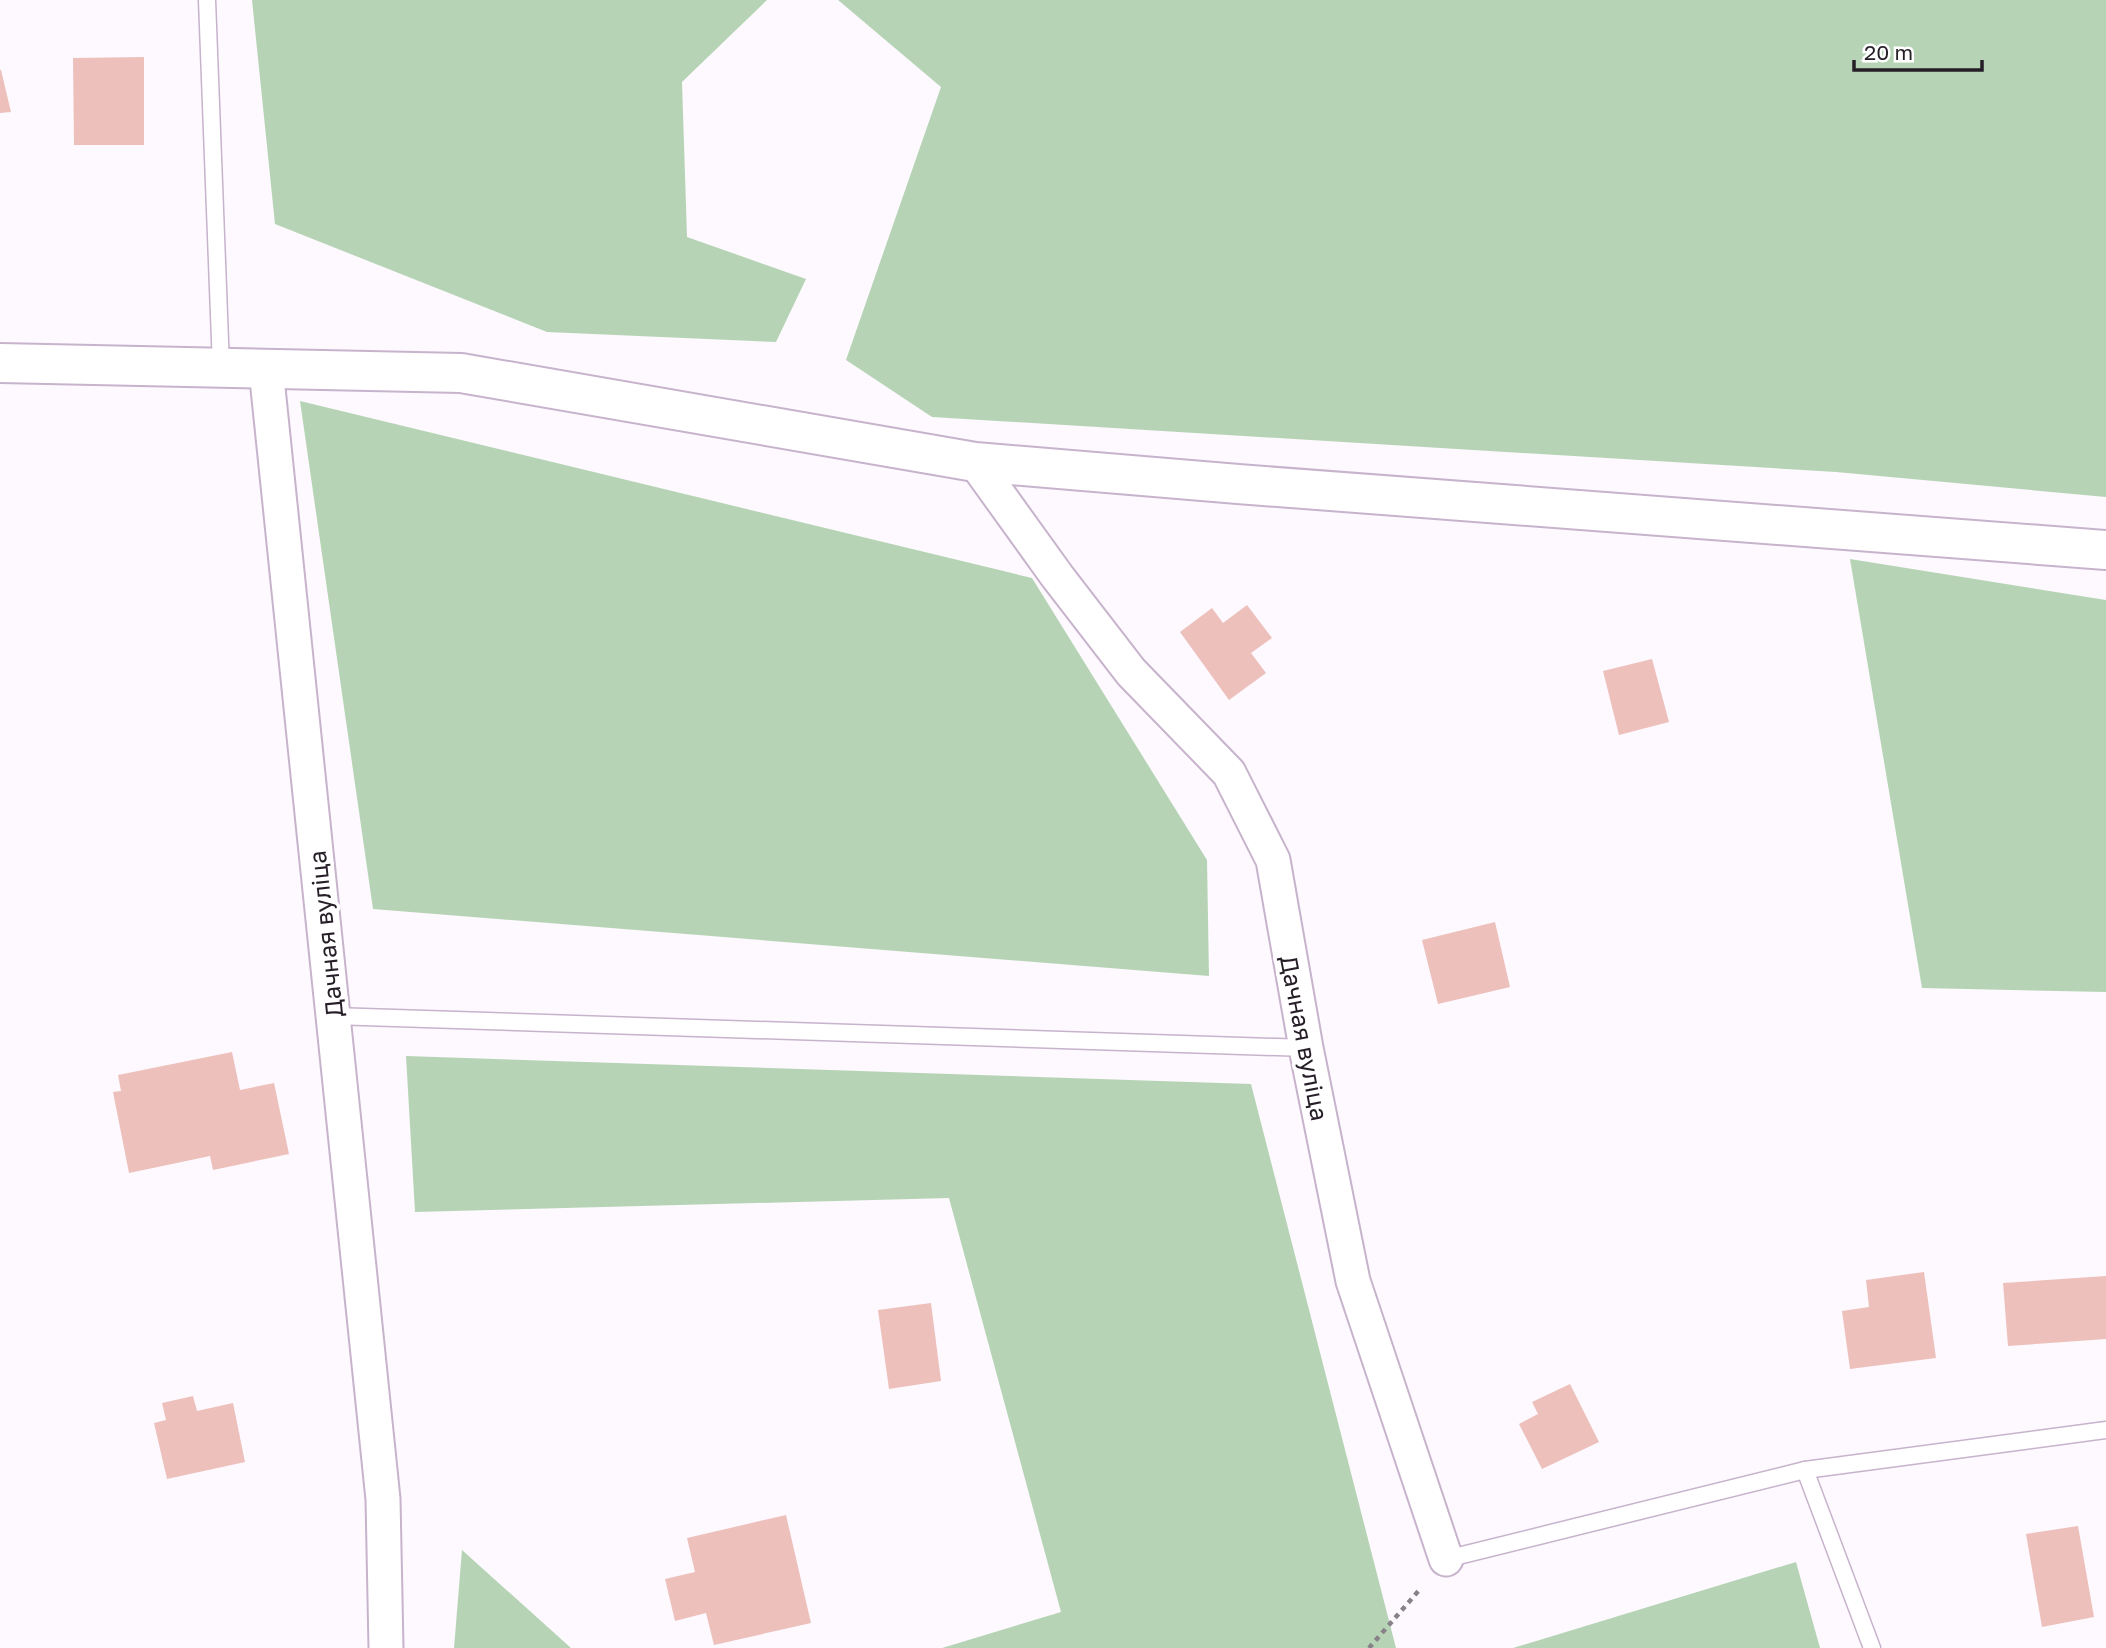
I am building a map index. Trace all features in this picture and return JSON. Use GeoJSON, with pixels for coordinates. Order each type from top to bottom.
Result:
{"type":"FeatureCollection","features":[{"type":"Feature","properties":{"kind":"street"},"geometry":{"type":"LineString","coordinates":[[0,363],[461,373],[975,462],[2106,550]]}},
{"type":"Feature","properties":{"kind":"street","name":"Дачная вуліца"},"geometry":{"type":"LineString","coordinates":[[266,369],[383,1499],[386,1648]]}},
{"type":"Feature","properties":{"kind":"street","name":"Дачная вуліца"},"geometry":{"type":"LineString","coordinates":[[975,462],[1057,576],[1131,672],[1229,773],[1273,860],[1306,1048],[1353,1281],[1446,1559]]}},
{"type":"Feature","properties":{"kind":"lane"},"geometry":{"type":"LineString","coordinates":[[207,0],[221,367]]}},
{"type":"Feature","properties":{"kind":"lane"},"geometry":{"type":"LineString","coordinates":[[333,1016],[1306,1048]]}},
{"type":"Feature","properties":{"kind":"lane"},"geometry":{"type":"LineString","coordinates":[[1446,1559],[1805,1470],[2106,1430]]}},
{"type":"Feature","properties":{"kind":"lane"},"geometry":{"type":"LineString","coordinates":[[1805,1470],[1872,1648]]}},
{"type":"Feature","properties":{"kind":"path"},"geometry":{"type":"LineString","coordinates":[[1368,1648],[1446,1559]]}},
{"type":"Feature","properties":{"kind":"green space"},"geometry":{"type":"Polygon","coordinates":[[[252,0],[767,0],[682,82],[687,237],[806,279],[776,342],[547,332],[275,224],[252,0]]]}},
{"type":"Feature","properties":{"kind":"green space"},"geometry":{"type":"Polygon","coordinates":[[[838,0],[2106,0],[2106,497],[1836,472],[932,417],[846,360],[941,87],[838,0]]]}},
{"type":"Feature","properties":{"kind":"green space"},"geometry":{"type":"Polygon","coordinates":[[[300,401],[1032,578],[1207,860],[1209,976],[373,909],[300,401]]]}},
{"type":"Feature","properties":{"kind":"green space"},"geometry":{"type":"Polygon","coordinates":[[[1850,559],[2106,600],[2106,992],[1922,988],[1850,559]]]}},
{"type":"Feature","properties":{"kind":"green space"},"geometry":{"type":"Polygon","coordinates":[[[406,1056],[1251,1084],[1396,1648],[942,1648],[1061,1612],[949,1198],[415,1212],[406,1056]]]}},
{"type":"Feature","properties":{"kind":"green space"},"geometry":{"type":"Polygon","coordinates":[[[462,1550],[571,1648],[454,1648],[462,1550]]]}},
{"type":"Feature","properties":{"kind":"green space"},"geometry":{"type":"Polygon","coordinates":[[[1796,1562],[1820,1648],[1513,1648],[1796,1562]]]}},
{"type":"Feature","properties":{"kind":"building"},"geometry":{"type":"Polygon","coordinates":[[[144,57],[144,145],[74,145],[73,58],[144,57]]]}},
{"type":"Feature","properties":{"kind":"building"},"geometry":{"type":"Polygon","coordinates":[[[1,70],[11,112],[0,113],[1,70]]]}},
{"type":"Feature","properties":{"kind":"building"},"geometry":{"type":"Polygon","coordinates":[[[1247,605],[1272,638],[1251,653],[1266,673],[1229,700],[1180,632],[1212,608],[1223,623],[1247,605]]]}},
{"type":"Feature","properties":{"kind":"building"},"geometry":{"type":"Polygon","coordinates":[[[1652,659],[1669,722],[1619,735],[1603,671],[1652,659]]]}},
{"type":"Feature","properties":{"kind":"building"},"geometry":{"type":"Polygon","coordinates":[[[1495,922],[1510,987],[1438,1004],[1422,940],[1495,922]]]}},
{"type":"Feature","properties":{"kind":"building"},"geometry":{"type":"Polygon","coordinates":[[[232,1052],[240,1090],[274,1083],[289,1154],[213,1170],[210,1156],[129,1173],[113,1092],[121,1091],[118,1075],[232,1052]]]}},
{"type":"Feature","properties":{"kind":"building"},"geometry":{"type":"Polygon","coordinates":[[[1924,1272],[1936,1358],[1850,1369],[1842,1311],[1869,1307],[1866,1280],[1924,1272]]]}},
{"type":"Feature","properties":{"kind":"building"},"geometry":{"type":"Polygon","coordinates":[[[2106,1276],[2106,1339],[2008,1346],[2003,1283],[2106,1276]]]}},
{"type":"Feature","properties":{"kind":"building"},"geometry":{"type":"Polygon","coordinates":[[[931,1303],[941,1381],[889,1389],[878,1310],[931,1303]]]}},
{"type":"Feature","properties":{"kind":"building"},"geometry":{"type":"Polygon","coordinates":[[[1570,1384],[1599,1442],[1542,1469],[1519,1424],[1538,1414],[1532,1402],[1570,1384]]]}},
{"type":"Feature","properties":{"kind":"building"},"geometry":{"type":"Polygon","coordinates":[[[193,1396],[197,1411],[233,1403],[245,1462],[167,1479],[154,1423],[166,1420],[162,1403],[193,1396]]]}},
{"type":"Feature","properties":{"kind":"building"},"geometry":{"type":"Polygon","coordinates":[[[786,1515],[811,1623],[714,1645],[706,1613],[675,1621],[665,1579],[695,1572],[687,1538],[786,1515]]]}},
{"type":"Feature","properties":{"kind":"building"},"geometry":{"type":"Polygon","coordinates":[[[2078,1526],[2094,1617],[2042,1627],[2026,1534],[2078,1526]]]}}]}
